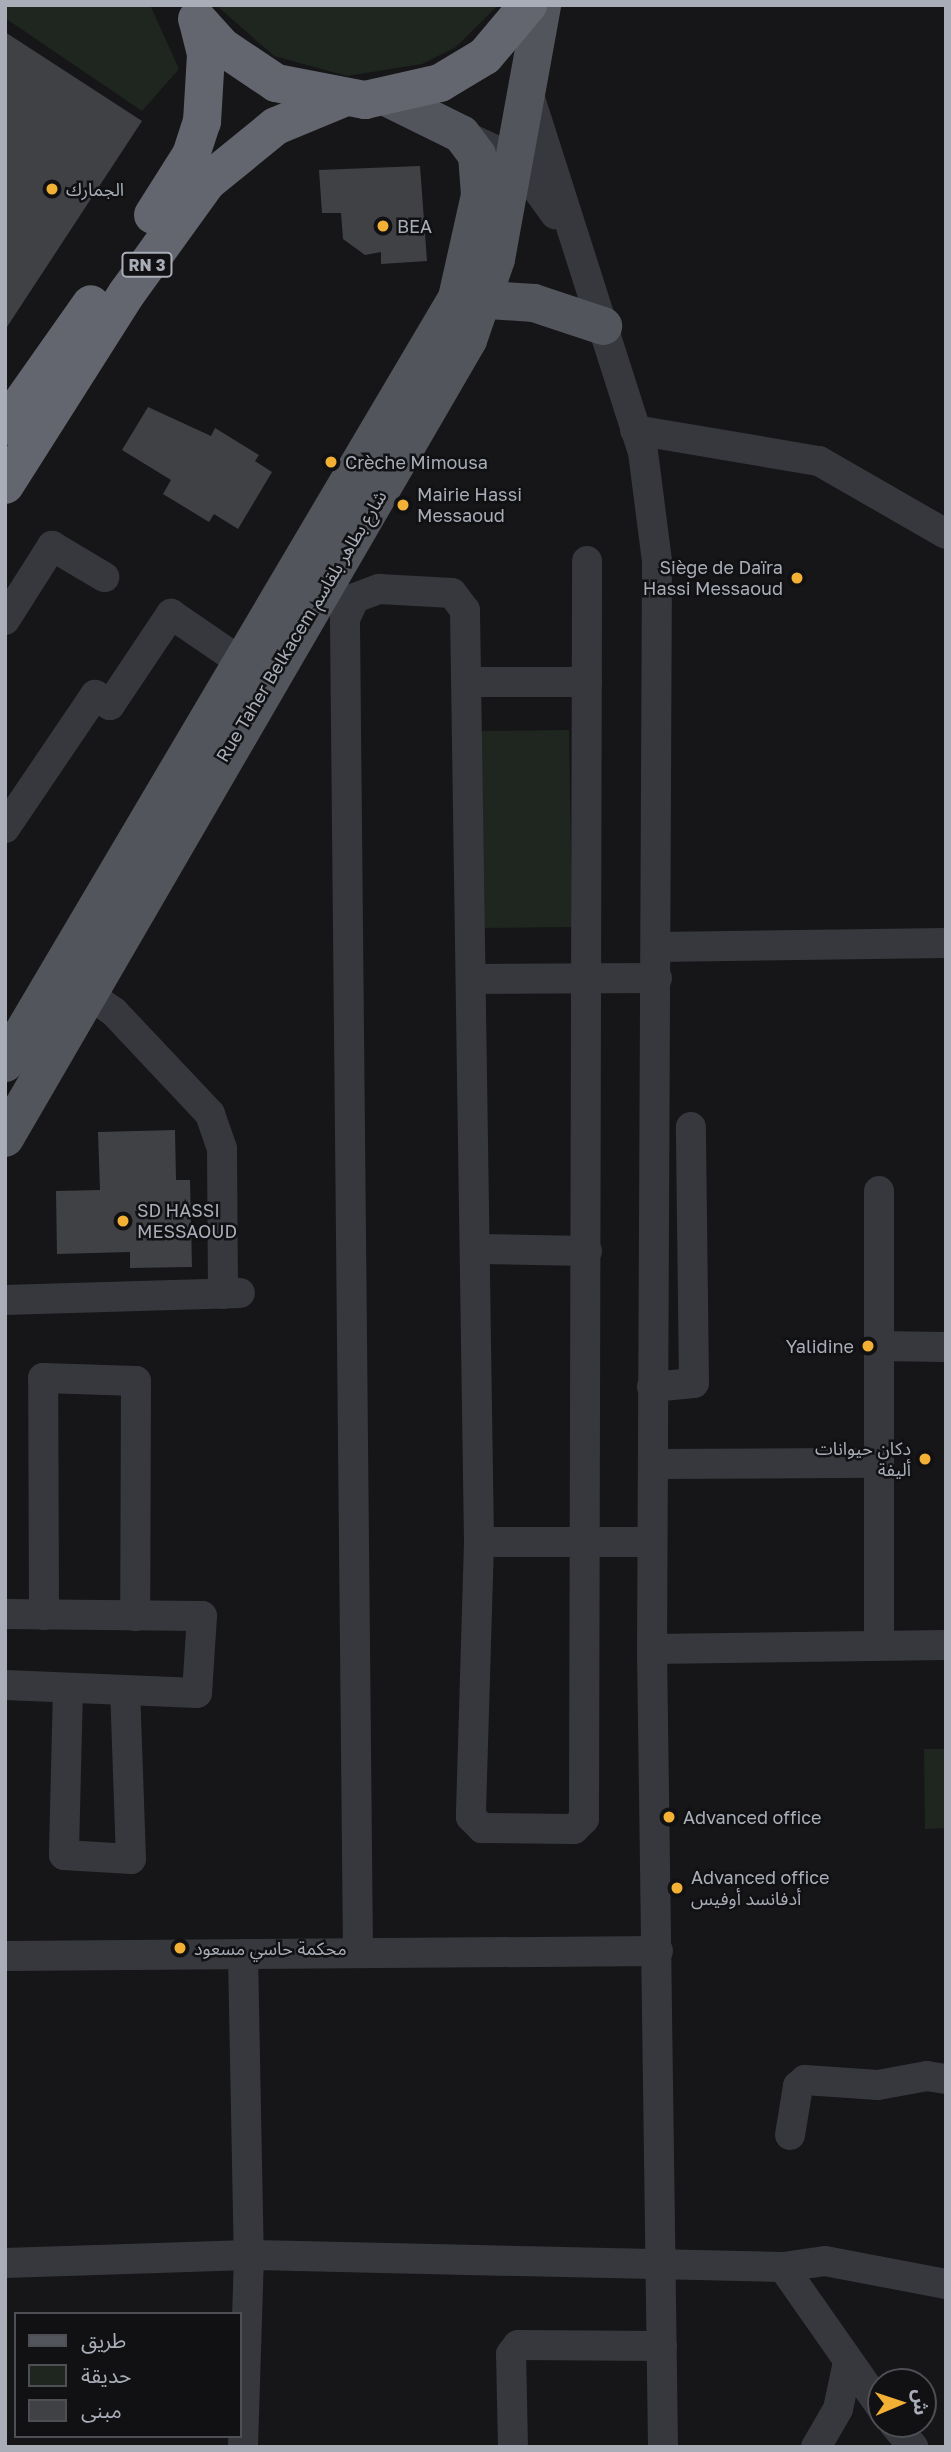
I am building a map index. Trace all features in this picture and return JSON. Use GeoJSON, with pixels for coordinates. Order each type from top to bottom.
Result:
{"type":"FeatureCollection","features":[{"type":"Feature","properties":{"kind":"highway"},"geometry":{"type":"LineString","coordinates":[[194,13],[247,66],[276,83],[341,99],[388,98],[440,83],[485,56],[528,5]]}},
{"type":"Feature","properties":{"kind":"highway","name":"RN 3"},"geometry":{"type":"LineString","coordinates":[[5,426],[191,155],[207,89],[194,13]]}},
{"type":"Feature","properties":{"kind":"highway","name":"RN 3"},"geometry":{"type":"LineString","coordinates":[[5,485],[127,293],[207,183],[276,126],[341,99]]}},
{"type":"Feature","properties":{"kind":"main road","name":"Rue Taher Belkacem شارع بطاهر بلقاسم"},"geometry":{"type":"LineString","coordinates":[[5,1138],[72,982],[241,662],[471,298],[516,160],[542,5]]}},
{"type":"Feature","properties":{"kind":"main road"},"geometry":{"type":"LineString","coordinates":[[388,98],[461,134]]}},
{"type":"Feature","properties":{"kind":"main road","name":"Rue Taher Belkacem شارع بطاهر بلقاسم"},"geometry":{"type":"LineString","coordinates":[[5,1063],[72,982],[373,506],[468,340],[482,182],[477,155],[461,134]]}},
{"type":"Feature","properties":{"kind":"main road"},"geometry":{"type":"LineString","coordinates":[[471,298],[534,303],[603,326]]}},
{"type":"Feature","properties":{"kind":"street"},"geometry":{"type":"LineString","coordinates":[[528,92],[648,477],[657,561],[652,1649],[663,2447]]}},
{"type":"Feature","properties":{"kind":"street"},"geometry":{"type":"LineString","coordinates":[[461,134],[516,160],[579,253]]}},
{"type":"Feature","properties":{"kind":"street"},"geometry":{"type":"LineString","coordinates":[[635,430],[819,461],[946,534]]}},
{"type":"Feature","properties":{"kind":"street"},"geometry":{"type":"LineString","coordinates":[[5,620],[52,546],[104,577]]}},
{"type":"Feature","properties":{"kind":"street"},"geometry":{"type":"LineString","coordinates":[[358,1953],[348,607],[379,589],[452,593],[465,610],[469,682],[474,979],[470,1161],[477,1249],[479,1542],[471,1817],[482,1828],[574,1829],[584,1819],[587,561]]}},
{"type":"Feature","properties":{"kind":"street"},"geometry":{"type":"LineString","coordinates":[[5,828],[95,695],[110,705],[171,614],[241,662]]}},
{"type":"Feature","properties":{"kind":"street"},"geometry":{"type":"LineString","coordinates":[[469,682],[587,682]]}},
{"type":"Feature","properties":{"kind":"street"},"geometry":{"type":"LineString","coordinates":[[656,947],[946,943]]}},
{"type":"Feature","properties":{"kind":"street"},"geometry":{"type":"LineString","coordinates":[[474,979],[588,976],[657,978]]}},
{"type":"Feature","properties":{"kind":"street"},"geometry":{"type":"LineString","coordinates":[[5,1300],[232,1294],[222,1149],[210,1114],[114,1012],[72,982]]}},
{"type":"Feature","properties":{"kind":"street"},"geometry":{"type":"LineString","coordinates":[[652,1387],[694,1383],[691,1127]]}},
{"type":"Feature","properties":{"kind":"street"},"geometry":{"type":"LineString","coordinates":[[879,1191],[879,1645]]}},
{"type":"Feature","properties":{"kind":"street"},"geometry":{"type":"LineString","coordinates":[[653,1217],[692,1213]]}},
{"type":"Feature","properties":{"kind":"street"},"geometry":{"type":"LineString","coordinates":[[477,1249],[587,1251]]}},
{"type":"Feature","properties":{"kind":"street"},"geometry":{"type":"LineString","coordinates":[[879,1346],[946,1347]]}},
{"type":"Feature","properties":{"kind":"street"},"geometry":{"type":"LineString","coordinates":[[44,1615],[43,1378],[136,1381],[135,1616]]}},
{"type":"Feature","properties":{"kind":"street"},"geometry":{"type":"LineString","coordinates":[[654,1464],[879,1462]]}},
{"type":"Feature","properties":{"kind":"street"},"geometry":{"type":"LineString","coordinates":[[479,1542],[586,1538],[652,1542]]}},
{"type":"Feature","properties":{"kind":"street"},"geometry":{"type":"LineString","coordinates":[[5,1614],[202,1616],[197,1693],[5,1685]]}},
{"type":"Feature","properties":{"kind":"street"},"geometry":{"type":"LineString","coordinates":[[652,1649],[946,1645]]}},
{"type":"Feature","properties":{"kind":"street"},"geometry":{"type":"LineString","coordinates":[[68,1688],[64,1855],[131,1859],[125,1690]]}},
{"type":"Feature","properties":{"kind":"street"},"geometry":{"type":"LineString","coordinates":[[5,1956],[658,1951]]}},
{"type":"Feature","properties":{"kind":"street"},"geometry":{"type":"LineString","coordinates":[[243,1954],[249,2255],[243,2447]]}},
{"type":"Feature","properties":{"kind":"street"},"geometry":{"type":"LineString","coordinates":[[790,2135],[798,2086],[805,2080],[878,2085],[927,2076],[946,2079]]}},
{"type":"Feature","properties":{"kind":"street"},"geometry":{"type":"LineString","coordinates":[[5,2263],[249,2255],[662,2260],[783,2267],[825,2261],[946,2284]]}},
{"type":"Feature","properties":{"kind":"street"},"geometry":{"type":"LineString","coordinates":[[783,2267],[867,2388]]}},
{"type":"Feature","properties":{"kind":"street"},"geometry":{"type":"LineString","coordinates":[[513,2447],[511,2354],[518,2345],[662,2346]]}},
{"type":"Feature","properties":{"kind":"street"},"geometry":{"type":"LineString","coordinates":[[821,2439],[838,2409],[848,2362]]}},
{"type":"Feature","properties":{"kind":"street"},"geometry":{"type":"LineString","coordinates":[[821,2439],[867,2417]]}},
{"type":"Feature","properties":{"kind":"green space"},"geometry":{"type":"Polygon","coordinates":[[[5,5],[150,5],[179,69],[142,111],[5,18],[5,5]]]}},
{"type":"Feature","properties":{"kind":"green space"},"geometry":{"type":"Polygon","coordinates":[[[216,5],[498,5],[456,47],[422,64],[347,76],[274,56],[216,5]]]}},
{"type":"Feature","properties":{"kind":"green space"},"geometry":{"type":"Polygon","coordinates":[[[569,730],[572,927],[480,928],[478,731],[569,730]]]}},
{"type":"Feature","properties":{"kind":"green space"},"geometry":{"type":"Polygon","coordinates":[[[924,1749],[946,1749],[946,1828],[925,1829],[924,1749]]]}},
{"type":"Feature","properties":{"kind":"building","name":"الجمارك"},"geometry":{"type":"Polygon","coordinates":[[[5,32],[142,121],[5,330],[5,32]]]}},
{"type":"Feature","properties":{"kind":"building","name":"BEA"},"geometry":{"type":"Polygon","coordinates":[[[420,166],[427,261],[381,264],[381,252],[365,255],[343,239],[341,213],[322,213],[319,170],[420,166]]]}},
{"type":"Feature","properties":{"kind":"building"},"geometry":{"type":"Polygon","coordinates":[[[148,407],[211,436],[215,428],[259,455],[255,461],[272,472],[238,529],[214,514],[209,522],[163,494],[171,480],[122,450],[148,407]]]}},
{"type":"Feature","properties":{"kind":"building","name":"SD HASSI MESSAOUD"},"geometry":{"type":"Polygon","coordinates":[[[175,1130],[176,1180],[190,1180],[192,1267],[130,1268],[130,1252],[57,1254],[56,1191],[100,1190],[98,1132],[175,1130]]]}},
{"type":"Feature","properties":{"kind":"place","name":"الجمارك"},"geometry":{"type":"Point","coordinates":[52,189]}},
{"type":"Feature","properties":{"kind":"place","name":"BEA"},"geometry":{"type":"Point","coordinates":[383,226]}},
{"type":"Feature","properties":{"kind":"place","name":"Crèche Mimousa"},"geometry":{"type":"Point","coordinates":[331,462]}},
{"type":"Feature","properties":{"kind":"place","name":"Mairie Hassi Messaoud"},"geometry":{"type":"Point","coordinates":[403,505]}},
{"type":"Feature","properties":{"kind":"place","name":"Siège de Daïra Hassi Messaoud"},"geometry":{"type":"Point","coordinates":[797,578]}},
{"type":"Feature","properties":{"kind":"place","name":"SD HASSI MESSAOUD"},"geometry":{"type":"Point","coordinates":[123,1221]}},
{"type":"Feature","properties":{"kind":"place","name":"Yalidine"},"geometry":{"type":"Point","coordinates":[868,1346]}},
{"type":"Feature","properties":{"kind":"place","name":"دكان حيوانات أليفة"},"geometry":{"type":"Point","coordinates":[925,1459]}},
{"type":"Feature","properties":{"kind":"place","name":"Advanced office"},"geometry":{"type":"Point","coordinates":[669,1817]}},
{"type":"Feature","properties":{"kind":"place","name":"Advanced office أدفانسد أوفيس"},"geometry":{"type":"Point","coordinates":[677,1888]}},
{"type":"Feature","properties":{"kind":"place","name":"محكمة حاسي مسعود"},"geometry":{"type":"Point","coordinates":[180,1948]}}]}
